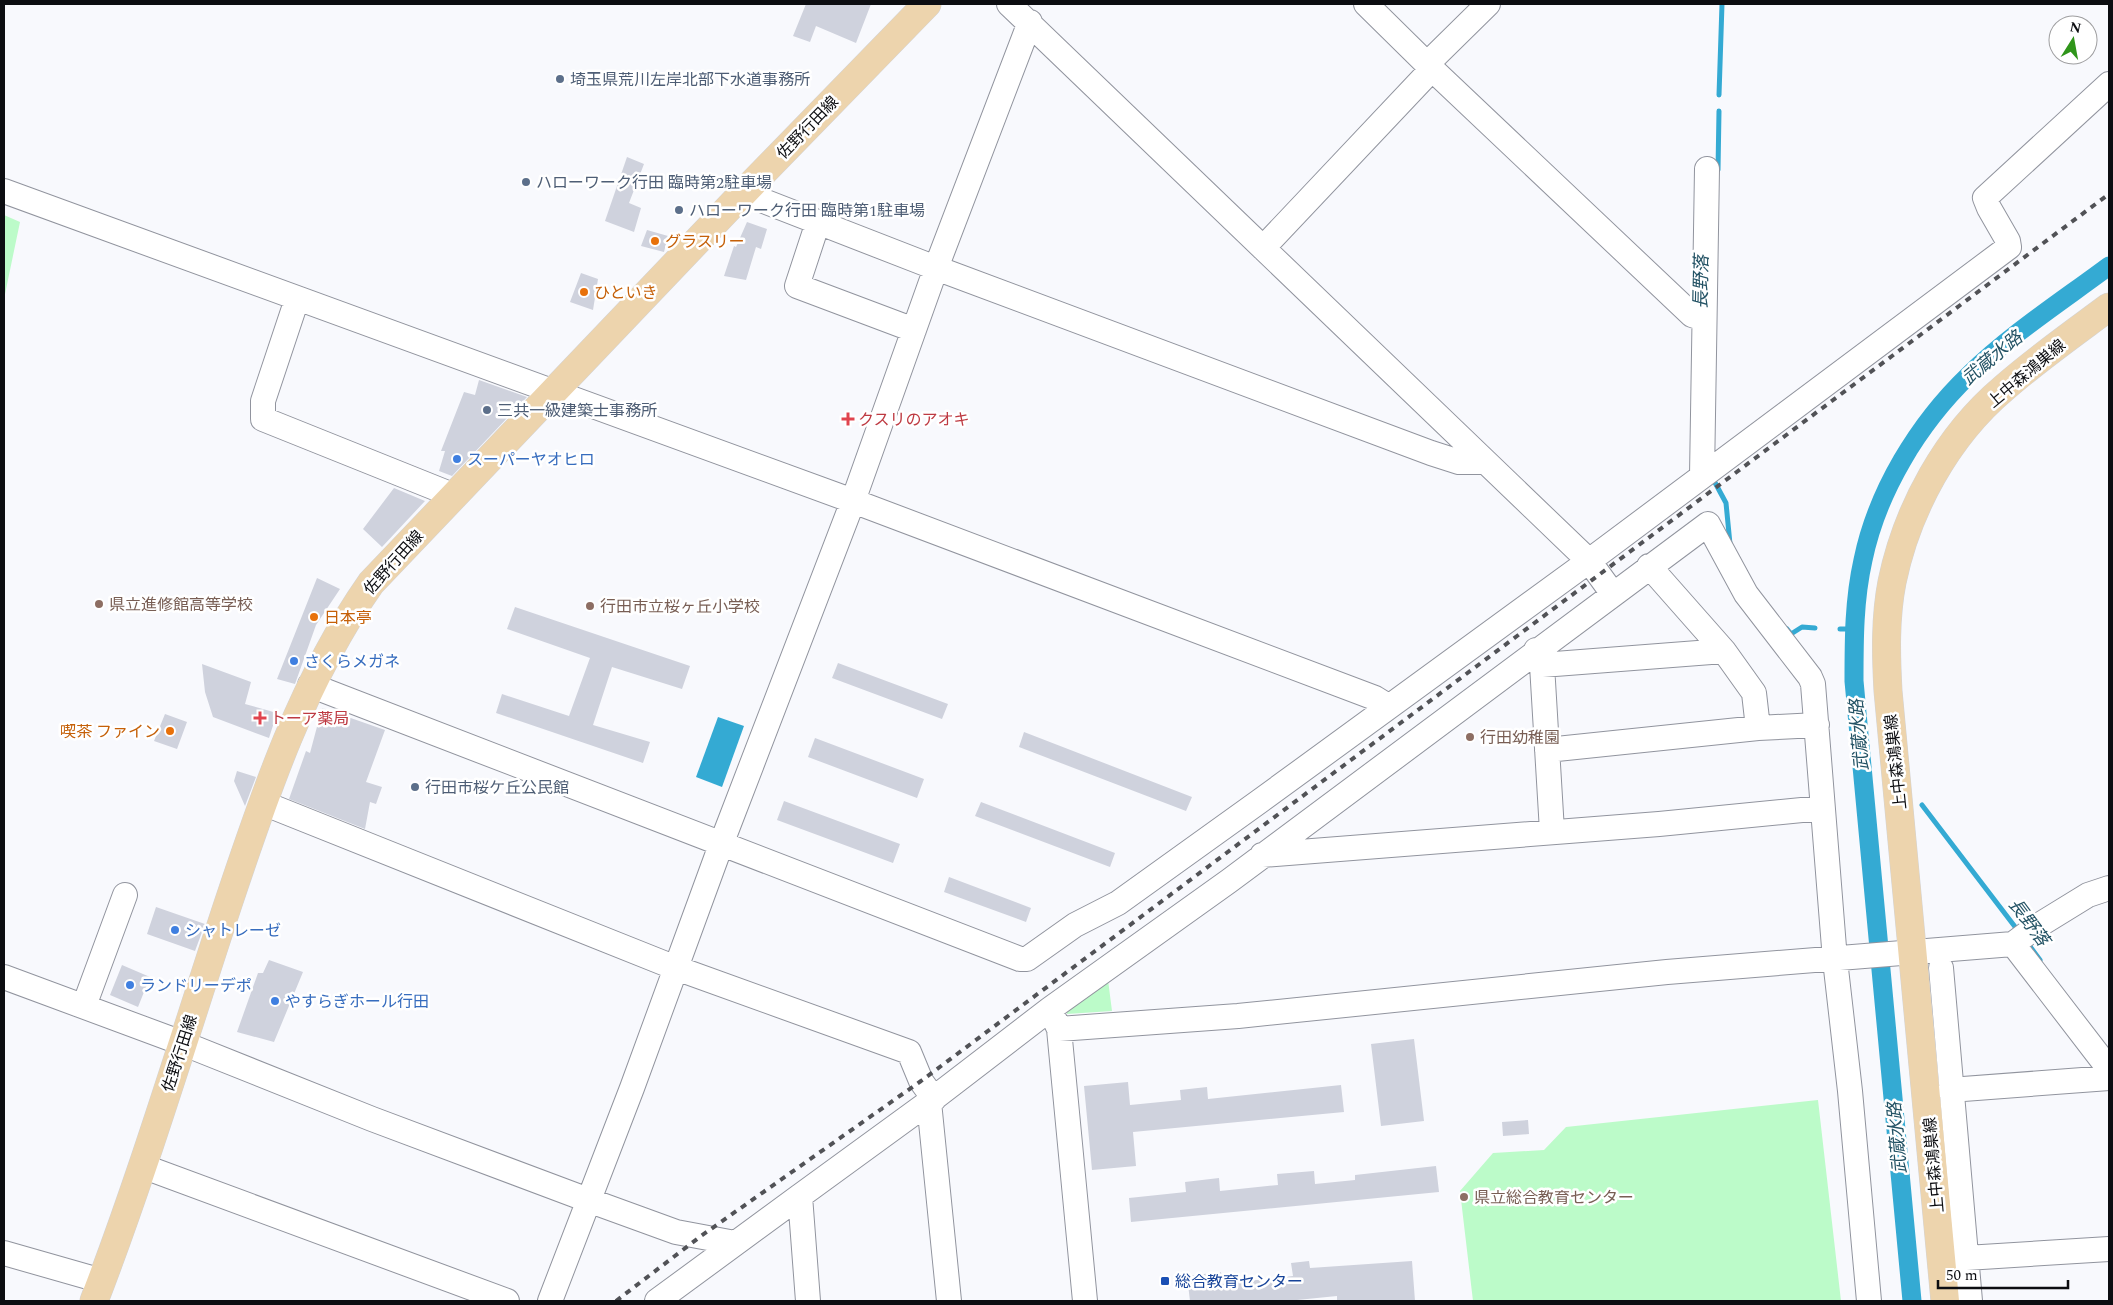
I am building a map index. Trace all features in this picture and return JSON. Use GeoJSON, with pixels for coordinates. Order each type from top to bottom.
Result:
{"type":"FeatureCollection","features":[{"type":"Feature","properties":{"kind":"main road","name":"佐野行田線"},"geometry":{"type":"LineString","coordinates":[[98,1291],[142,1166],[263,804],[310,685],[352,611],[372,583],[743,193],[926,4]]}},
{"type":"Feature","properties":{"kind":"main road","name":"上中森鴻巣線"},"geometry":{"type":"LineString","coordinates":[[1945,1301],[1905,953],[1886,647],[1892,582],[1903,540],[1932,476],[1951,445],[1974,417],[2003,388],[2109,307]]}},
{"type":"Feature","properties":{"kind":"street"},"geometry":{"type":"LineString","coordinates":[[1009,4],[1030,22],[1483,462],[1588,561],[1613,594]]}},
{"type":"Feature","properties":{"kind":"street"},"geometry":{"type":"LineString","coordinates":[[1366,4],[1429,67],[1692,315],[1704,319]]}},
{"type":"Feature","properties":{"kind":"street"},"geometry":{"type":"LineString","coordinates":[[1263,248],[1488,4]]}},
{"type":"Feature","properties":{"kind":"street"},"geometry":{"type":"LineString","coordinates":[[550,1301],[722,842],[853,501],[936,268],[1030,22]]}},
{"type":"Feature","properties":{"kind":"street"},"geometry":{"type":"LineString","coordinates":[[310,685],[722,842],[1020,959],[1028,959],[1075,925],[1118,903],[1588,561],[2009,247],[2008,241],[1988,208],[1985,198],[2109,84]]}},
{"type":"Feature","properties":{"kind":"street"},"geometry":{"type":"LineString","coordinates":[[1702,476],[1707,168]]}},
{"type":"Feature","properties":{"kind":"street"},"geometry":{"type":"LineString","coordinates":[[4,191],[201,261],[297,299],[853,501],[1375,698],[1388,706]]}},
{"type":"Feature","properties":{"kind":"street"},"geometry":{"type":"LineString","coordinates":[[743,193],[936,268],[1430,453],[1459,462],[1483,462]]}},
{"type":"Feature","properties":{"kind":"street"},"geometry":{"type":"LineString","coordinates":[[818,222],[797,286],[914,330]]}},
{"type":"Feature","properties":{"kind":"street"},"geometry":{"type":"LineString","coordinates":[[297,299],[263,401],[262,418],[455,496]]}},
{"type":"Feature","properties":{"kind":"street"},"geometry":{"type":"LineString","coordinates":[[657,1301],[932,1100],[1054,1019],[1262,855],[1539,657],[1613,594],[1708,524],[1746,594],[1810,677],[1814,691],[1835,960],[1869,1301]]}},
{"type":"Feature","properties":{"kind":"street"},"geometry":{"type":"LineString","coordinates":[[1649,566],[1724,652],[1754,693],[1758,728]]}},
{"type":"Feature","properties":{"kind":"street"},"geometry":{"type":"LineString","coordinates":[[1539,657],[1724,652]]}},
{"type":"Feature","properties":{"kind":"street"},"geometry":{"type":"LineString","coordinates":[[1539,657],[1552,831]]}},
{"type":"Feature","properties":{"kind":"street"},"geometry":{"type":"LineString","coordinates":[[1547,750],[1758,728],[1817,725]]}},
{"type":"Feature","properties":{"kind":"street"},"geometry":{"type":"LineString","coordinates":[[263,804],[676,968],[909,1052],[920,1081],[932,1100],[949,1301]]}},
{"type":"Feature","properties":{"kind":"street"},"geometry":{"type":"LineString","coordinates":[[1262,855],[1822,808]]}},
{"type":"Feature","properties":{"kind":"street"},"geometry":{"type":"LineString","coordinates":[[1054,1019],[1238,1016],[1668,972],[1905,953],[2023,937],[2088,895],[2109,888]]}},
{"type":"Feature","properties":{"kind":"street"},"geometry":{"type":"LineString","coordinates":[[84,1006],[125,895]]}},
{"type":"Feature","properties":{"kind":"street"},"geometry":{"type":"LineString","coordinates":[[2023,937],[2109,1069]]}},
{"type":"Feature","properties":{"kind":"street"},"geometry":{"type":"LineString","coordinates":[[1941,968],[1950,1090],[1970,1301]]}},
{"type":"Feature","properties":{"kind":"street"},"geometry":{"type":"LineString","coordinates":[[4,977],[182,1042],[372,1119],[588,1200],[676,1232],[735,1243]]}},
{"type":"Feature","properties":{"kind":"street"},"geometry":{"type":"LineString","coordinates":[[1054,1019],[1085,1301]]}},
{"type":"Feature","properties":{"kind":"street"},"geometry":{"type":"LineString","coordinates":[[1950,1090],[2109,1078]]}},
{"type":"Feature","properties":{"kind":"street"},"geometry":{"type":"LineString","coordinates":[[142,1166],[507,1301]]}},
{"type":"Feature","properties":{"kind":"street"},"geometry":{"type":"LineString","coordinates":[[800,1196],[808,1301]]}},
{"type":"Feature","properties":{"kind":"street"},"geometry":{"type":"LineString","coordinates":[[1966,1258],[2109,1249]]}},
{"type":"Feature","properties":{"kind":"street"},"geometry":{"type":"LineString","coordinates":[[4,1253],[98,1291]]}},
{"type":"Feature","properties":{"kind":"green space"},"geometry":{"type":"Polygon","coordinates":[[[4,215],[20,222],[4,299],[4,215]]]}},
{"type":"Feature","properties":{"kind":"green space"},"geometry":{"type":"Polygon","coordinates":[[[1107,972],[1112,1011],[1067,1014],[1065,1003],[1107,972]]]}},
{"type":"Feature","properties":{"kind":"green space"},"geometry":{"type":"Polygon","coordinates":[[[1818,1100],[1841,1301],[1473,1301],[1460,1191],[1493,1153],[1544,1150],[1566,1127],[1818,1100]]]}},
{"type":"Feature","properties":{"kind":"water"},"geometry":{"type":"Polygon","coordinates":[[[718,717],[744,726],[722,787],[696,777],[718,717]]]}},
{"type":"Feature","properties":{"kind":"building"},"geometry":{"type":"Polygon","coordinates":[[[806,4],[871,4],[856,43],[816,26],[810,42],[793,36],[806,4]]]}},
{"type":"Feature","properties":{"kind":"building"},"geometry":{"type":"Polygon","coordinates":[[[627,157],[644,164],[629,203],[641,208],[634,232],[605,221],[627,157]]]}},
{"type":"Feature","properties":{"kind":"building"},"geometry":{"type":"Polygon","coordinates":[[[747,222],[767,229],[761,249],[756,247],[746,280],[724,276],[734,246],[736,247],[747,222]]]}},
{"type":"Feature","properties":{"kind":"building","name":"グラスリー"},"geometry":{"type":"Polygon","coordinates":[[[647,230],[668,236],[664,252],[641,246],[647,230]]]}},
{"type":"Feature","properties":{"kind":"building"},"geometry":{"type":"Polygon","coordinates":[[[581,273],[598,279],[593,310],[570,302],[581,273]]]}},
{"type":"Feature","properties":{"kind":"building"},"geometry":{"type":"Polygon","coordinates":[[[479,380],[527,397],[452,476],[439,471],[445,451],[441,451],[464,392],[475,395],[479,380]]]}},
{"type":"Feature","properties":{"kind":"building"},"geometry":{"type":"Polygon","coordinates":[[[394,488],[425,501],[382,547],[363,529],[394,488]]]}},
{"type":"Feature","properties":{"kind":"building"},"geometry":{"type":"Polygon","coordinates":[[[317,578],[340,589],[316,625],[295,684],[277,679],[317,578]]]}},
{"type":"Feature","properties":{"kind":"building"},"geometry":{"type":"Polygon","coordinates":[[[515,607],[690,666],[682,689],[612,667],[593,725],[650,742],[643,763],[496,713],[502,694],[569,716],[590,658],[507,629],[515,607]]]}},
{"type":"Feature","properties":{"kind":"building"},"geometry":{"type":"Polygon","coordinates":[[[838,663],[948,704],[942,719],[832,678],[838,663]]]}},
{"type":"Feature","properties":{"kind":"building"},"geometry":{"type":"Polygon","coordinates":[[[202,664],[251,682],[245,704],[277,713],[269,738],[213,717],[205,692],[202,664]]]}},
{"type":"Feature","properties":{"kind":"building"},"geometry":{"type":"Polygon","coordinates":[[[322,708],[385,730],[366,782],[382,787],[376,804],[370,802],[365,829],[289,799],[306,751],[310,753],[322,708]]]}},
{"type":"Feature","properties":{"kind":"building"},"geometry":{"type":"Polygon","coordinates":[[[165,714],[187,722],[177,749],[154,741],[165,714]]]}},
{"type":"Feature","properties":{"kind":"building"},"geometry":{"type":"Polygon","coordinates":[[[1024,732],[1192,797],[1186,811],[1019,747],[1024,732]]]}},
{"type":"Feature","properties":{"kind":"building"},"geometry":{"type":"Polygon","coordinates":[[[815,738],[924,779],[917,798],[808,757],[815,738]]]}},
{"type":"Feature","properties":{"kind":"building"},"geometry":{"type":"Polygon","coordinates":[[[237,771],[256,777],[245,806],[234,781],[237,771]]]}},
{"type":"Feature","properties":{"kind":"building"},"geometry":{"type":"Polygon","coordinates":[[[784,801],[900,844],[893,863],[777,820],[784,801]]]}},
{"type":"Feature","properties":{"kind":"building"},"geometry":{"type":"Polygon","coordinates":[[[981,802],[1115,853],[1110,867],[975,816],[981,802]]]}},
{"type":"Feature","properties":{"kind":"building"},"geometry":{"type":"Polygon","coordinates":[[[949,877],[1031,908],[1026,922],[944,892],[949,877]]]}},
{"type":"Feature","properties":{"kind":"building"},"geometry":{"type":"Polygon","coordinates":[[[156,907],[205,924],[195,951],[147,934],[156,907]]]}},
{"type":"Feature","properties":{"kind":"building"},"geometry":{"type":"Polygon","coordinates":[[[269,960],[303,972],[274,1042],[237,1032],[258,973],[263,973],[269,960]]]}},
{"type":"Feature","properties":{"kind":"building"},"geometry":{"type":"Polygon","coordinates":[[[122,965],[150,977],[138,1007],[110,995],[122,965]]]}},
{"type":"Feature","properties":{"kind":"building"},"geometry":{"type":"Polygon","coordinates":[[[1414,1039],[1424,1121],[1381,1126],[1371,1044],[1414,1039]]]}},
{"type":"Feature","properties":{"kind":"building"},"geometry":{"type":"Polygon","coordinates":[[[1128,1082],[1130,1105],[1181,1100],[1180,1090],[1207,1087],[1208,1099],[1341,1085],[1344,1112],[1133,1132],[1136,1166],[1092,1170],[1084,1086],[1128,1082]]]}},
{"type":"Feature","properties":{"kind":"building"},"geometry":{"type":"Polygon","coordinates":[[[1528,1120],[1529,1134],[1503,1136],[1502,1122],[1528,1120]]]}},
{"type":"Feature","properties":{"kind":"building"},"geometry":{"type":"Polygon","coordinates":[[[1436,1166],[1439,1192],[1131,1222],[1129,1198],[1186,1192],[1185,1182],[1219,1178],[1220,1191],[1278,1185],[1277,1174],[1314,1171],[1315,1184],[1355,1180],[1355,1175],[1436,1166]]]}},
{"type":"Feature","properties":{"kind":"building"},"geometry":{"type":"Polygon","coordinates":[[[1309,1261],[1310,1268],[1412,1261],[1415,1301],[1337,1301],[1337,1296],[1287,1301],[1190,1301],[1187,1276],[1221,1272],[1222,1284],[1293,1276],[1291,1263],[1309,1261]]]}},
{"type":"Feature","properties":{"kind":"waterway","name":"長野落"},"geometry":{"type":"LineString","coordinates":[[1719,95],[1722,4]]}},
{"type":"Feature","properties":{"kind":"waterway","name":"長野落"},"geometry":{"type":"LineString","coordinates":[[1718,170],[1719,111]]}},
{"type":"Feature","properties":{"kind":"waterway","name":"武蔵水路"},"geometry":{"type":"LineString","coordinates":[[1912,1301],[1854,681],[1855,620],[1860,575],[1869,535],[1878,509],[1902,460],[1933,415],[1950,394],[1985,360],[2037,318],[2109,266]]}},
{"type":"Feature","properties":{"kind":"waterway","name":"長野落"},"geometry":{"type":"LineString","coordinates":[[1712,477],[1726,503],[1730,544]]}},
{"type":"Feature","properties":{"kind":"waterway"},"geometry":{"type":"LineString","coordinates":[[1787,629],[1791,634],[1802,627],[1815,628]]}},
{"type":"Feature","properties":{"kind":"waterway"},"geometry":{"type":"LineString","coordinates":[[1840,629],[1854,629]]}},
{"type":"Feature","properties":{"kind":"waterway","name":"長野落"},"geometry":{"type":"LineString","coordinates":[[1922,805],[2019,932]]}},
{"type":"Feature","properties":{"kind":"waterway","name":"長野落"},"geometry":{"type":"LineString","coordinates":[[2026,941],[2040,960]]}},
{"type":"Feature","properties":{"kind":"railway"},"geometry":{"type":"LineString","coordinates":[[616,1301],[701,1236],[921,1081],[2109,194]]}},
{"type":"Feature","properties":{"kind":"place","name":"埼玉県荒川左岸北部下水道事務所"},"geometry":{"type":"Point","coordinates":[560,79]}},
{"type":"Feature","properties":{"kind":"place","name":"ハローワーク行田 臨時第2駐車場"},"geometry":{"type":"Point","coordinates":[526,182]}},
{"type":"Feature","properties":{"kind":"place","name":"ハローワーク行田 臨時第1駐車場"},"geometry":{"type":"Point","coordinates":[679,210]}},
{"type":"Feature","properties":{"kind":"place","name":"グラスリー"},"geometry":{"type":"Point","coordinates":[655,241]}},
{"type":"Feature","properties":{"kind":"place","name":"ひといき"},"geometry":{"type":"Point","coordinates":[584,292]}},
{"type":"Feature","properties":{"kind":"place","name":"三共一級建築士事務所"},"geometry":{"type":"Point","coordinates":[487,410]}},
{"type":"Feature","properties":{"kind":"place","name":"クスリのアオキ"},"geometry":{"type":"Point","coordinates":[848,419]}},
{"type":"Feature","properties":{"kind":"place","name":"スーパーヤオヒロ"},"geometry":{"type":"Point","coordinates":[457,459]}},
{"type":"Feature","properties":{"kind":"place","name":"県立進修館高等学校"},"geometry":{"type":"Point","coordinates":[99,604]}},
{"type":"Feature","properties":{"kind":"place","name":"行田市立桜ヶ丘小学校"},"geometry":{"type":"Point","coordinates":[590,606]}},
{"type":"Feature","properties":{"kind":"place","name":"日本亭"},"geometry":{"type":"Point","coordinates":[314,617]}},
{"type":"Feature","properties":{"kind":"place","name":"さくらメガネ"},"geometry":{"type":"Point","coordinates":[294,661]}},
{"type":"Feature","properties":{"kind":"place","name":"トーア薬局"},"geometry":{"type":"Point","coordinates":[260,718]}},
{"type":"Feature","properties":{"kind":"place","name":"喫茶 ファイン"},"geometry":{"type":"Point","coordinates":[170,731]}},
{"type":"Feature","properties":{"kind":"place","name":"行田幼稚園"},"geometry":{"type":"Point","coordinates":[1470,737]}},
{"type":"Feature","properties":{"kind":"place","name":"行田市桜ケ丘公民館"},"geometry":{"type":"Point","coordinates":[415,787]}},
{"type":"Feature","properties":{"kind":"place","name":"シャトレーゼ"},"geometry":{"type":"Point","coordinates":[175,930]}},
{"type":"Feature","properties":{"kind":"place","name":"ランドリーデポ"},"geometry":{"type":"Point","coordinates":[130,985]}},
{"type":"Feature","properties":{"kind":"place","name":"やすらぎホール行田"},"geometry":{"type":"Point","coordinates":[275,1001]}},
{"type":"Feature","properties":{"kind":"place","name":"県立総合教育センター"},"geometry":{"type":"Point","coordinates":[1464,1197]}},
{"type":"Feature","properties":{"kind":"place","name":"総合教育センター"},"geometry":{"type":"Point","coordinates":[1165,1281]}}]}
